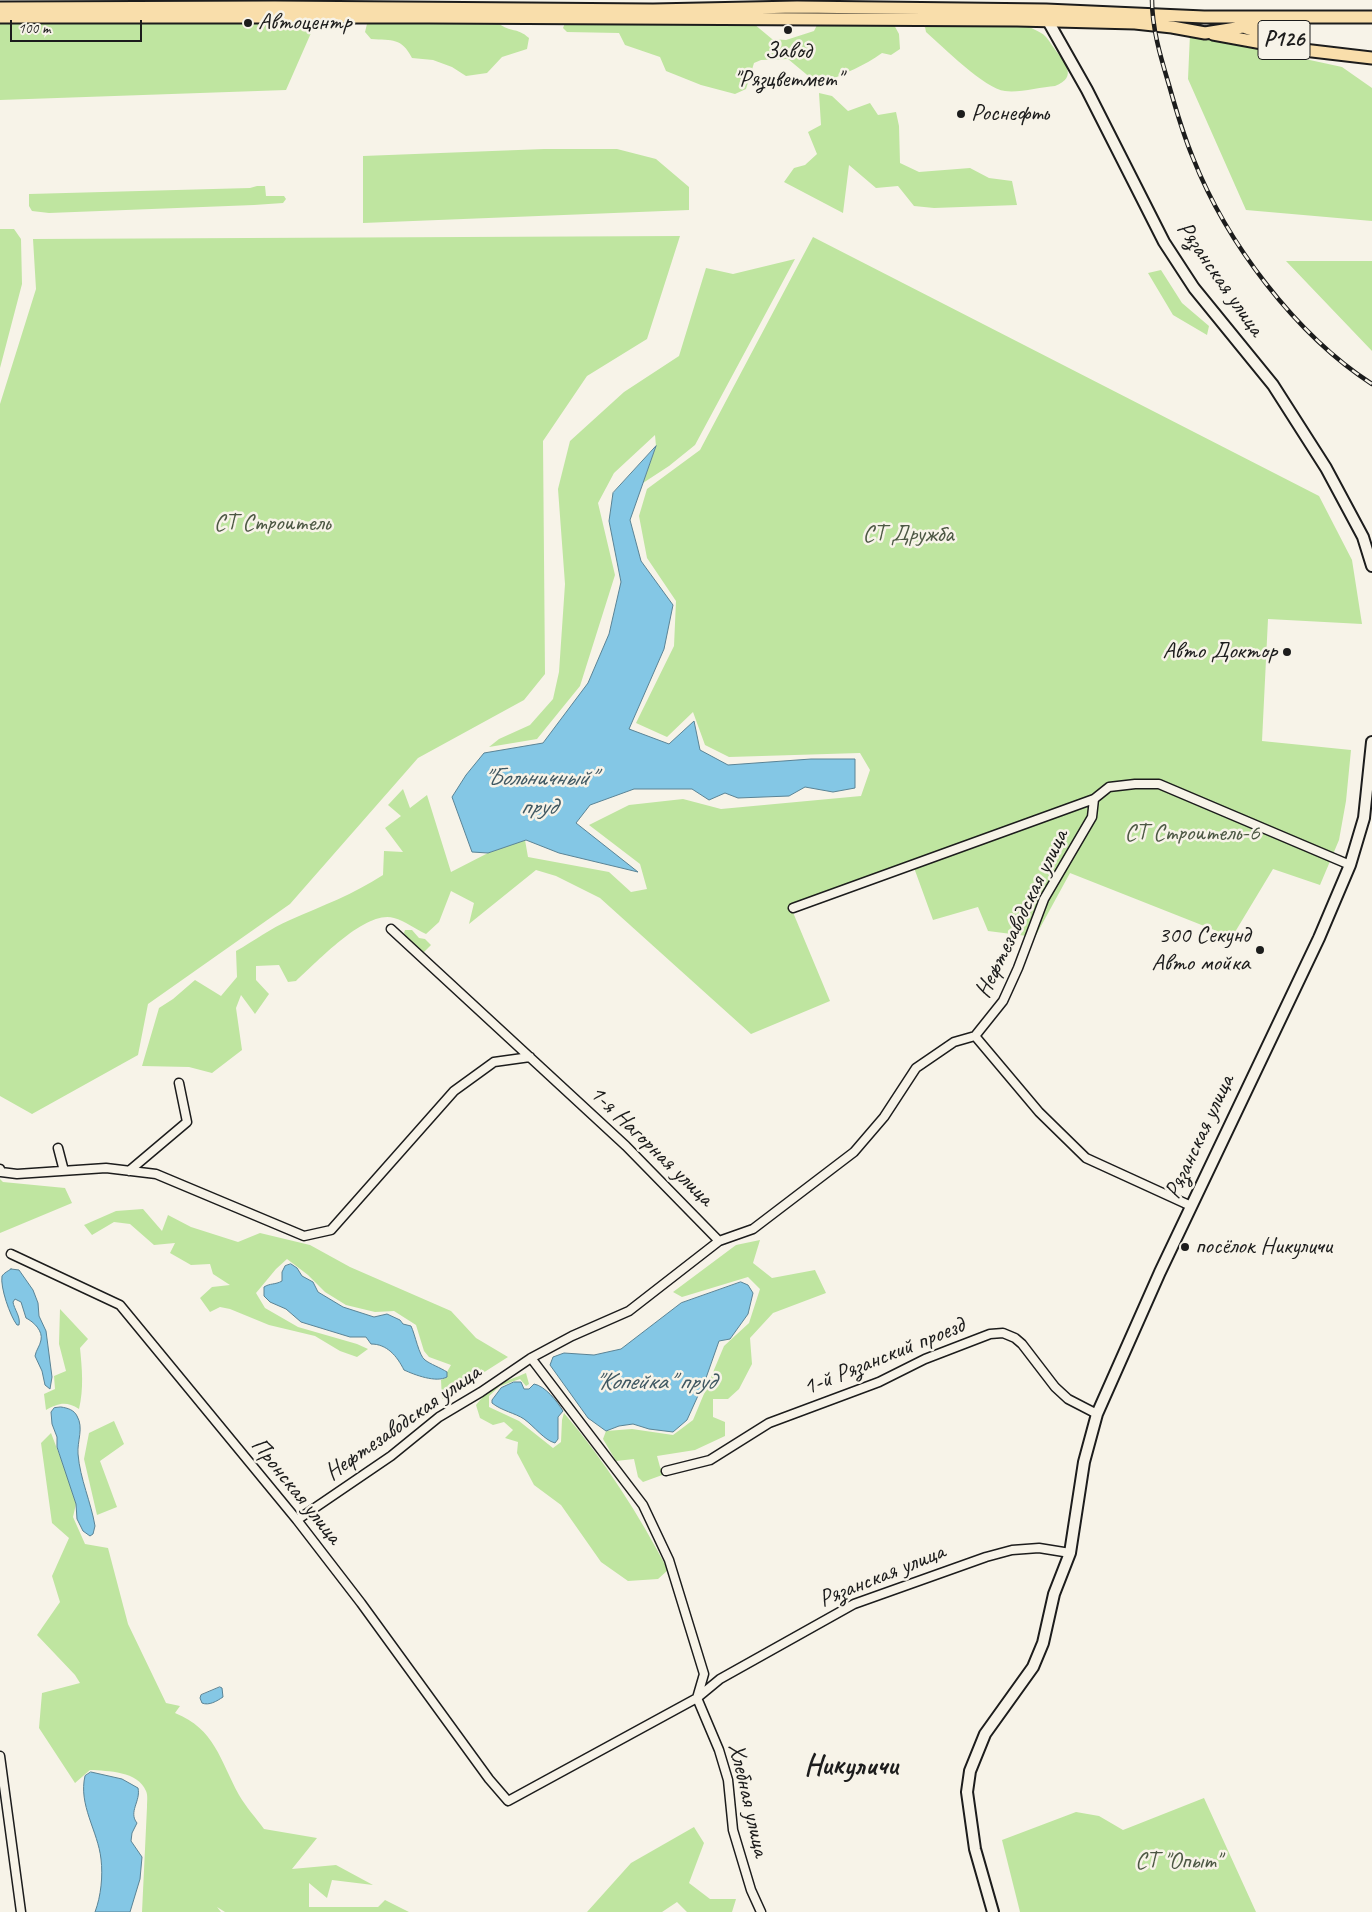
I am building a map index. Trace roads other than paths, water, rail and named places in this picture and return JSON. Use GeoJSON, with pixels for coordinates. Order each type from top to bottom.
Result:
{"type":"FeatureCollection","features":[{"type":"Feature","properties":{"kind":"main road"},"geometry":{"type":"LineString","coordinates":[[0,8],[285,7],[653,10],[807,7],[1047,10],[1204,17],[1372,17]]}},
{"type":"Feature","properties":{"kind":"main road"},"geometry":{"type":"LineString","coordinates":[[0,18],[428,17],[1047,10],[1172,27],[1295,49],[1326,52]]}},
{"type":"Feature","properties":{"kind":"main road","name":"Р126"},"geometry":{"type":"LineString","coordinates":[[1204,17],[1326,52],[1372,58]]}},
{"type":"Feature","properties":{"kind":"main road"},"geometry":{"type":"LineString","coordinates":[[1205,33],[1321,17]]}},
{"type":"Feature","properties":{"kind":"street","name":"Рязанская улица"},"geometry":{"type":"LineString","coordinates":[[1047,10],[1164,242],[1194,288],[1272,385],[1326,468],[1363,537],[1372,566]]}},
{"type":"Feature","properties":{"kind":"street","name":"Рязанская улица"},"geometry":{"type":"LineString","coordinates":[[993,1912],[975,1849],[967,1792],[970,1772],[985,1734],[1032,1667],[1043,1643],[1054,1594],[1070,1553],[1084,1462],[1097,1414],[1191,1206],[1319,938],[1350,865],[1364,818],[1372,742]]}},
{"type":"Feature","properties":{"kind":"street"},"geometry":{"type":"LineString","coordinates":[[793,908],[1094,799],[1109,787],[1134,784],[1159,784],[1350,865]]}},
{"type":"Feature","properties":{"kind":"street","name":"Нефтезаводская улица"},"geometry":{"type":"LineString","coordinates":[[975,1036],[1003,1001],[1018,968],[1044,899],[1092,817],[1094,799]]}},
{"type":"Feature","properties":{"kind":"street","name":"1-я Нагорная улица"},"geometry":{"type":"LineString","coordinates":[[391,929],[626,1146],[719,1240],[628,1311],[572,1336],[531,1358]]}},
{"type":"Feature","properties":{"kind":"street"},"geometry":{"type":"LineString","coordinates":[[719,1240],[753,1229],[854,1152],[884,1117],[916,1068],[954,1042],[975,1036],[1039,1112],[1086,1158],[1191,1206]]}},
{"type":"Feature","properties":{"kind":"street"},"geometry":{"type":"LineString","coordinates":[[0,1169],[1,1172],[17,1174],[106,1168],[156,1174],[304,1236],[331,1230],[454,1091],[494,1062],[530,1057]]}},
{"type":"Feature","properties":{"kind":"street"},"geometry":{"type":"LineString","coordinates":[[129,1171],[187,1122],[179,1083]]}},
{"type":"Feature","properties":{"kind":"street"},"geometry":{"type":"LineString","coordinates":[[58,1148],[64,1171]]}},
{"type":"Feature","properties":{"kind":"street","name":"Пронская улица"},"geometry":{"type":"LineString","coordinates":[[11,1254],[120,1305],[296,1520],[361,1603],[488,1779],[508,1801]]}},
{"type":"Feature","properties":{"kind":"street","name":"1-й Рязанский проезд"},"geometry":{"type":"LineString","coordinates":[[666,1471],[710,1460],[769,1423],[879,1382],[925,1360],[990,1334],[1003,1333],[1015,1338],[1022,1344],[1055,1387],[1068,1399],[1097,1414]]}},
{"type":"Feature","properties":{"kind":"street"},"geometry":{"type":"LineString","coordinates":[[531,1358],[643,1506],[669,1560],[704,1674],[697,1698]]}},
{"type":"Feature","properties":{"kind":"street","name":"Нефтезаводская улица"},"geometry":{"type":"LineString","coordinates":[[296,1520],[391,1456],[439,1417],[481,1392],[531,1358]]}},
{"type":"Feature","properties":{"kind":"street","name":"Рязанская улица"},"geometry":{"type":"LineString","coordinates":[[508,1801],[697,1698],[720,1679],[854,1604],[986,1557],[1012,1550],[1039,1548],[1070,1553]]}},
{"type":"Feature","properties":{"kind":"street","name":"Хлебная улица"},"geometry":{"type":"LineString","coordinates":[[697,1698],[722,1758],[728,1780],[732,1830],[751,1890],[761,1912]]}},
{"type":"Feature","properties":{"kind":"street"},"geometry":{"type":"LineString","coordinates":[[0,1756],[21,1912]]}},
{"type":"Feature","properties":{"kind":"water","name":"\"Больничный\" пруд"},"geometry":{"type":"Polygon","coordinates":[[[656,446],[630,520],[641,561],[673,605],[664,649],[629,729],[669,744],[694,721],[700,750],[728,765],[811,759],[855,759],[855,788],[833,792],[805,787],[789,796],[738,798],[725,793],[709,800],[692,789],[634,789],[590,805],[576,823],[638,872],[559,853],[526,840],[488,853],[472,852],[452,797],[466,775],[484,753],[543,743],[588,683],[609,634],[621,582],[609,521],[613,493],[656,446]]]}},
{"type":"Feature","properties":{"kind":"water"},"geometry":{"type":"Polygon","coordinates":[[[291,1264],[297,1268],[302,1276],[313,1282],[318,1292],[343,1307],[374,1317],[387,1314],[400,1320],[403,1324],[411,1326],[423,1358],[447,1372],[447,1377],[431,1379],[404,1370],[391,1352],[382,1346],[371,1344],[366,1337],[350,1337],[301,1322],[286,1309],[270,1302],[264,1296],[264,1287],[282,1281],[282,1272],[285,1266],[291,1264]]]}},
{"type":"Feature","properties":{"kind":"water"},"geometry":{"type":"Polygon","coordinates":[[[11,1269],[19,1270],[33,1290],[38,1303],[39,1316],[46,1331],[52,1377],[50,1389],[45,1385],[42,1371],[35,1356],[41,1340],[41,1333],[35,1324],[26,1318],[21,1302],[15,1299],[13,1302],[19,1322],[19,1325],[17,1325],[6,1301],[2,1276],[11,1269]]]}},
{"type":"Feature","properties":{"kind":"water","name":"\"Копейка\" пруд"},"geometry":{"type":"Polygon","coordinates":[[[741,1282],[748,1285],[753,1293],[748,1314],[730,1339],[719,1341],[706,1378],[687,1420],[673,1432],[649,1429],[633,1424],[619,1426],[606,1431],[588,1418],[550,1365],[553,1357],[564,1353],[594,1355],[621,1349],[681,1303],[741,1282]]]}},
{"type":"Feature","properties":{"kind":"water"},"geometry":{"type":"Polygon","coordinates":[[[514,1382],[521,1382],[524,1389],[529,1389],[534,1384],[538,1385],[550,1394],[563,1411],[558,1417],[558,1439],[555,1443],[543,1436],[524,1419],[492,1403],[492,1400],[501,1388],[514,1382]]]}},
{"type":"Feature","properties":{"kind":"water"},"geometry":{"type":"Polygon","coordinates":[[[61,1407],[76,1414],[80,1425],[79,1463],[95,1526],[93,1534],[90,1536],[83,1531],[77,1519],[76,1504],[57,1447],[57,1437],[52,1424],[51,1412],[54,1408],[61,1407]]]}},
{"type":"Feature","properties":{"kind":"water"},"geometry":{"type":"Polygon","coordinates":[[[220,1687],[222,1688],[223,1697],[210,1703],[202,1703],[201,1695],[220,1687]]]}},
{"type":"Feature","properties":{"kind":"water"},"geometry":{"type":"Polygon","coordinates":[[[91,1772],[122,1779],[138,1788],[138,1797],[134,1811],[137,1823],[132,1833],[131,1841],[142,1857],[140,1879],[130,1912],[95,1912],[100,1893],[102,1866],[84,1797],[85,1776],[91,1772]]]}},
{"type":"Feature","properties":{"kind":"railway"},"geometry":{"type":"LineString","coordinates":[[1152,0],[1157,43],[1180,122],[1189,149],[1207,190],[1224,222],[1266,284],[1291,313],[1344,364],[1372,384]]}},
{"type":"Feature","properties":{"kind":"place","name":"Автоцентр"},"geometry":{"type":"Point","coordinates":[248,23]}},
{"type":"Feature","properties":{"kind":"place","name":"Завод \"Рязцветмет\""},"geometry":{"type":"Point","coordinates":[788,30]}},
{"type":"Feature","properties":{"kind":"place","name":"Роснефть"},"geometry":{"type":"Point","coordinates":[961,114]}},
{"type":"Feature","properties":{"kind":"place","name":"Авто Доктор"},"geometry":{"type":"Point","coordinates":[1287,652]}},
{"type":"Feature","properties":{"kind":"place","name":"300 Секунд Авто мойка"},"geometry":{"type":"Point","coordinates":[1260,950]}},
{"type":"Feature","properties":{"kind":"place","name":"посёлок Никуличи"},"geometry":{"type":"Point","coordinates":[1185,1247]}},
{"type":"Feature","properties":{"kind":"district","name":"Никуличи"},"geometry":{"type":"Point","coordinates":[851,1766]}},
{"type":"Feature","properties":{"kind":"park label","name":"СТ Строитель"},"geometry":{"type":"Point","coordinates":[272,524]}},
{"type":"Feature","properties":{"kind":"park label","name":"СТ Дружба"},"geometry":{"type":"Point","coordinates":[908,535]}},
{"type":"Feature","properties":{"kind":"park label","name":"СТ Строитель-6"},"geometry":{"type":"Point","coordinates":[1192,834]}},
{"type":"Feature","properties":{"kind":"park label","name":"СТ \"Опыт\""},"geometry":{"type":"Point","coordinates":[1178,1862]}}]}
